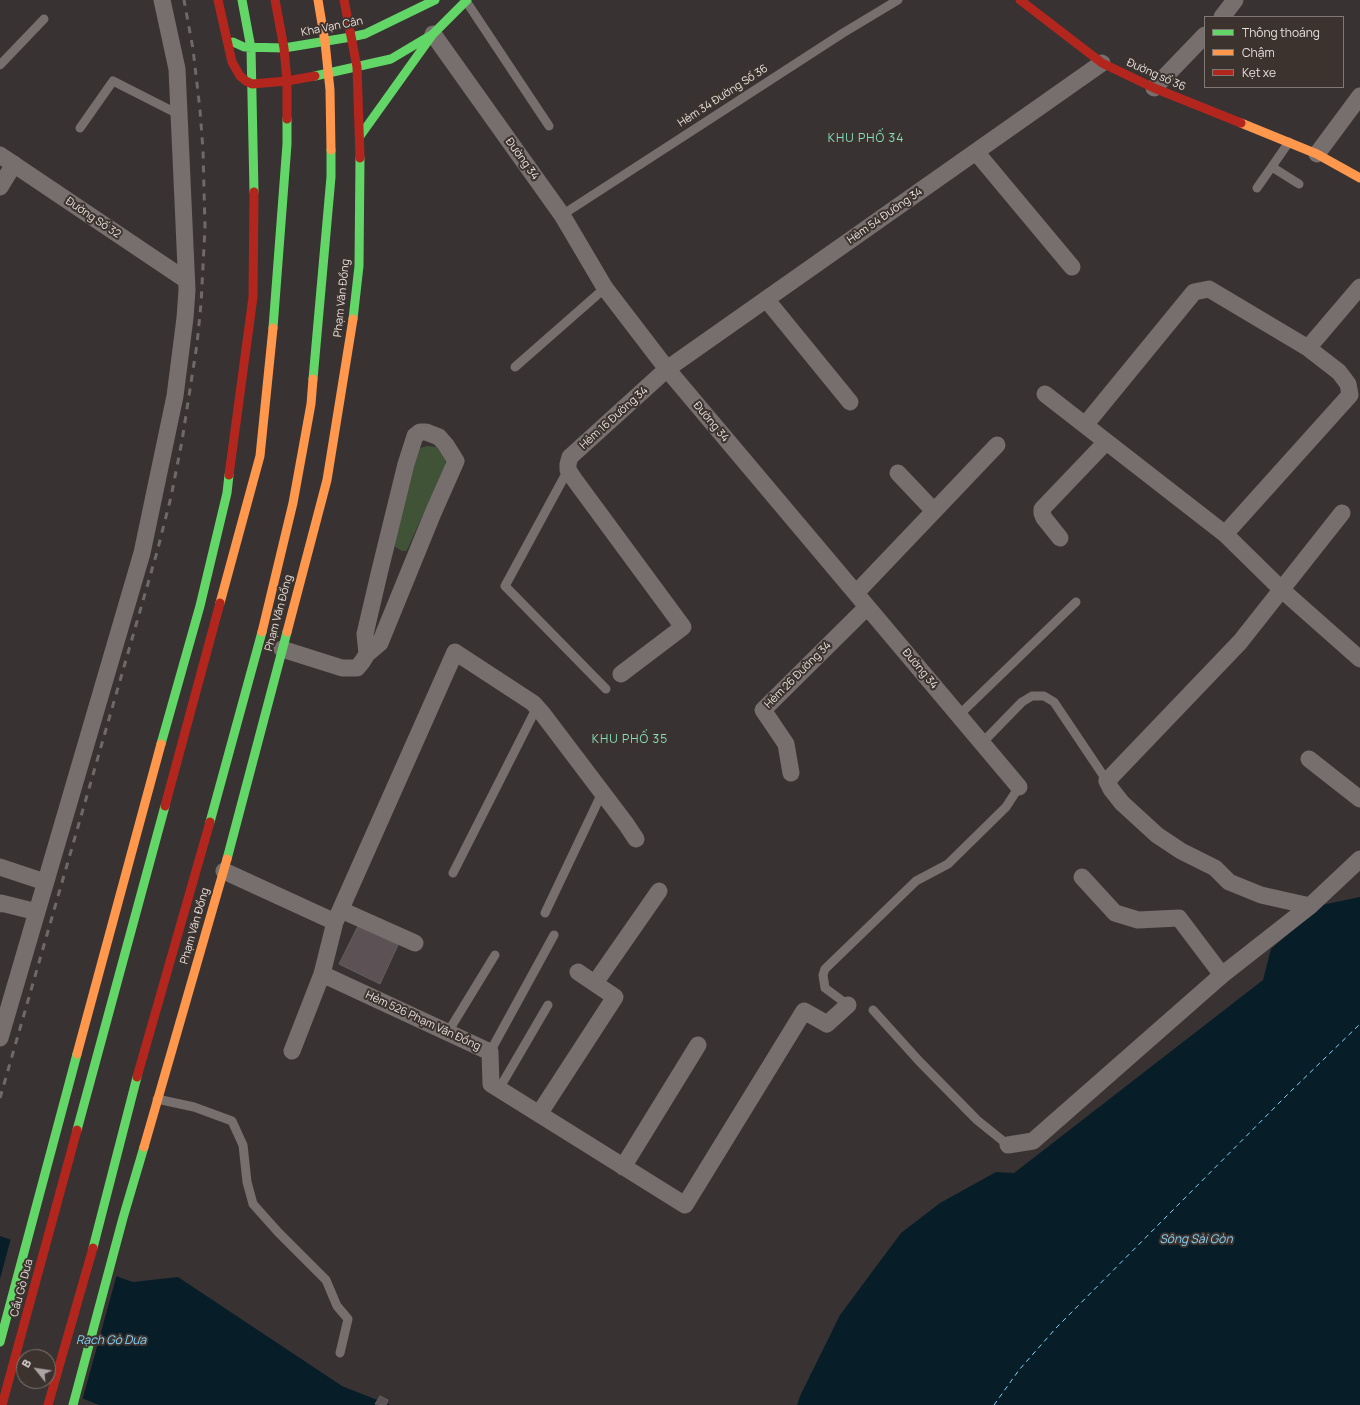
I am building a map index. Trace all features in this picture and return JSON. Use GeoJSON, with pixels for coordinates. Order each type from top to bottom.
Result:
{"type":"FeatureCollection","features":[{"type":"Feature","properties":{"kind":"main road"},"geometry":{"type":"LineString","coordinates":[[218,0],[238,84]]}},
{"type":"Feature","properties":{"kind":"main road"},"geometry":{"type":"LineString","coordinates":[[242,0],[251,48],[253,145]]}},
{"type":"Feature","properties":{"kind":"main road"},"geometry":{"type":"LineString","coordinates":[[275,0],[284,48],[287,81]]}},
{"type":"Feature","properties":{"kind":"main road","name":"Phạm Văn Đồng"},"geometry":{"type":"LineString","coordinates":[[48,1405],[103,1212],[134,1088],[258,648],[300,483],[311,404],[331,177],[331,111],[325,42],[318,0]]}},
{"type":"Feature","properties":{"kind":"main road","name":"Phạm Văn Đồng"},"geometry":{"type":"LineString","coordinates":[[73,1405],[123,1218],[224,871],[282,649],[323,480],[354,312],[358,266],[360,136],[357,67],[344,0]]}},
{"type":"Feature","properties":{"kind":"main road","name":"Kha Vạn Cân"},"geometry":{"type":"LineString","coordinates":[[251,48],[284,48],[365,34],[435,0]]}},
{"type":"Feature","properties":{"kind":"main road"},"geometry":{"type":"LineString","coordinates":[[352,147],[433,34],[467,0]]}},
{"type":"Feature","properties":{"kind":"main road","name":"Đường số 36"},"geometry":{"type":"LineString","coordinates":[[1020,0],[1102,63],[1154,88],[1317,154],[1360,178]]}},
{"type":"Feature","properties":{"kind":"main road"},"geometry":{"type":"LineString","coordinates":[[232,62],[240,76],[252,84],[287,81],[328,74],[391,58],[433,34]]}},
{"type":"Feature","properties":{"kind":"main road"},"geometry":{"type":"LineString","coordinates":[[226,35],[237,44],[251,48]]}},
{"type":"Feature","properties":{"kind":"main road","name":"Cầu Gò Dưa"},"geometry":{"type":"LineString","coordinates":[[2,1405],[260,456],[270,362],[287,144],[287,81]]}},
{"type":"Feature","properties":{"kind":"main road"},"geometry":{"type":"LineString","coordinates":[[244,107],[253,145]]}},
{"type":"Feature","properties":{"kind":"main road","name":"Cầu Gò Dưa"},"geometry":{"type":"LineString","coordinates":[[0,1342],[136,834],[200,606],[228,493],[253,297],[253,145]]}},
{"type":"Feature","properties":{"kind":"main road"},"geometry":{"type":"LineString","coordinates":[[331,177],[340,165]]}},
{"type":"Feature","properties":{"kind":"street"},"geometry":{"type":"LineString","coordinates":[[0,1038],[142,553],[175,396],[186,318],[186,280],[177,69],[162,0]]}},
{"type":"Feature","properties":{"kind":"street"},"geometry":{"type":"LineString","coordinates":[[1223,16],[1235,0]]}},
{"type":"Feature","properties":{"kind":"street","name":"Đường 34"},"geometry":{"type":"LineString","coordinates":[[433,34],[562,215],[605,288],[667,369],[1019,787]]}},
{"type":"Feature","properties":{"kind":"street"},"geometry":{"type":"LineString","coordinates":[[1154,88],[1204,36]]}},
{"type":"Feature","properties":{"kind":"street","name":"Hẻm 54 Đường 34"},"geometry":{"type":"LineString","coordinates":[[667,369],[1102,63]]}},
{"type":"Feature","properties":{"kind":"street"},"geometry":{"type":"LineString","coordinates":[[1317,154],[1360,96]]}},
{"type":"Feature","properties":{"kind":"street"},"geometry":{"type":"LineString","coordinates":[[976,152],[1072,267]]}},
{"type":"Feature","properties":{"kind":"street"},"geometry":{"type":"LineString","coordinates":[[0,187],[7,160]]}},
{"type":"Feature","properties":{"kind":"street","name":"Đường Số 32"},"geometry":{"type":"LineString","coordinates":[[7,160],[186,280]]}},
{"type":"Feature","properties":{"kind":"street"},"geometry":{"type":"LineString","coordinates":[[1090,418],[1194,292],[1209,289],[1308,348],[1339,372],[1348,384],[1350,395],[1225,534]]}},
{"type":"Feature","properties":{"kind":"street"},"geometry":{"type":"LineString","coordinates":[[1308,348],[1358,294]]}},
{"type":"Feature","properties":{"kind":"street"},"geometry":{"type":"LineString","coordinates":[[766,299],[850,402]]}},
{"type":"Feature","properties":{"kind":"street","name":"Hẻm 16 Đường 34"},"geometry":{"type":"LineString","coordinates":[[568,470],[570,457],[667,369]]}},
{"type":"Feature","properties":{"kind":"street"},"geometry":{"type":"LineString","coordinates":[[1045,394],[1225,534],[1282,590],[1360,659]]}},
{"type":"Feature","properties":{"kind":"street"},"geometry":{"type":"LineString","coordinates":[[282,649],[342,668],[357,668],[367,654],[380,643],[456,461],[439,437],[426,432],[420,432],[415,436],[406,464],[365,634],[367,654]]}},
{"type":"Feature","properties":{"kind":"street"},"geometry":{"type":"LineString","coordinates":[[1060,538],[1044,518],[1042,509],[1106,442]]}},
{"type":"Feature","properties":{"kind":"street"},"geometry":{"type":"LineString","coordinates":[[856,594],[997,445]]}},
{"type":"Feature","properties":{"kind":"street"},"geometry":{"type":"LineString","coordinates":[[568,470],[584,494],[683,626],[621,674]]}},
{"type":"Feature","properties":{"kind":"street"},"geometry":{"type":"LineString","coordinates":[[898,473],[934,511]]}},
{"type":"Feature","properties":{"kind":"street"},"geometry":{"type":"LineString","coordinates":[[1310,906],[1261,895],[1229,882],[1216,868],[1181,851],[1156,835],[1122,803],[1111,790],[1106,781],[1240,642],[1342,513]]}},
{"type":"Feature","properties":{"kind":"street","name":"Hẻm 26 Đường 34"},"geometry":{"type":"LineString","coordinates":[[790,773],[786,744],[763,710],[868,607]]}},
{"type":"Feature","properties":{"kind":"street"},"geometry":{"type":"LineString","coordinates":[[292,1050],[322,974],[338,916],[455,652],[537,707],[636,839]]}},
{"type":"Feature","properties":{"kind":"street"},"geometry":{"type":"LineString","coordinates":[[1309,760],[1360,799]]}},
{"type":"Feature","properties":{"kind":"street"},"geometry":{"type":"LineString","coordinates":[[1008,1145],[1033,1141],[1222,975],[1310,906],[1360,859]]}},
{"type":"Feature","properties":{"kind":"street"},"geometry":{"type":"LineString","coordinates":[[0,867],[46,882]]}},
{"type":"Feature","properties":{"kind":"street"},"geometry":{"type":"LineString","coordinates":[[224,871],[338,916],[415,943]]}},
{"type":"Feature","properties":{"kind":"street"},"geometry":{"type":"LineString","coordinates":[[1082,877],[1114,913],[1138,920],[1179,918],[1222,975]]}},
{"type":"Feature","properties":{"kind":"street"},"geometry":{"type":"LineString","coordinates":[[595,983],[659,891]]}},
{"type":"Feature","properties":{"kind":"street"},"geometry":{"type":"LineString","coordinates":[[0,904],[36,912]]}},
{"type":"Feature","properties":{"kind":"street"},"geometry":{"type":"LineString","coordinates":[[539,1114],[615,997],[578,972]]}},
{"type":"Feature","properties":{"kind":"street","name":"Hẻm 526 Phạm Văn Đồng"},"geometry":{"type":"LineString","coordinates":[[322,974],[490,1052],[491,1084],[685,1205],[804,1011],[827,1024],[848,1005]]}},
{"type":"Feature","properties":{"kind":"street"},"geometry":{"type":"LineString","coordinates":[[623,1167],[698,1045]]}},
{"type":"Feature","properties":{"kind":"lane"},"geometry":{"type":"LineString","coordinates":[[467,0],[549,126]]}},
{"type":"Feature","properties":{"kind":"lane","name":"Hẻm 34 Đường Số 36"},"geometry":{"type":"LineString","coordinates":[[562,215],[843,33],[898,0]]}},
{"type":"Feature","properties":{"kind":"lane"},"geometry":{"type":"LineString","coordinates":[[0,65],[44,19]]}},
{"type":"Feature","properties":{"kind":"lane"},"geometry":{"type":"LineString","coordinates":[[80,128],[113,81],[178,114]]}},
{"type":"Feature","properties":{"kind":"lane"},"geometry":{"type":"LineString","coordinates":[[1257,188],[1289,142]]}},
{"type":"Feature","properties":{"kind":"lane"},"geometry":{"type":"LineString","coordinates":[[1272,168],[1299,184]]}},
{"type":"Feature","properties":{"kind":"lane"},"geometry":{"type":"LineString","coordinates":[[515,367],[605,288]]}},
{"type":"Feature","properties":{"kind":"lane"},"geometry":{"type":"LineString","coordinates":[[568,470],[505,586],[606,689]]}},
{"type":"Feature","properties":{"kind":"lane"},"geometry":{"type":"LineString","coordinates":[[959,715],[1076,602]]}},
{"type":"Feature","properties":{"kind":"lane"},"geometry":{"type":"LineString","coordinates":[[982,743],[1022,702],[1032,696],[1044,696],[1054,702],[1106,781]]}},
{"type":"Feature","properties":{"kind":"lane"},"geometry":{"type":"LineString","coordinates":[[453,873],[537,707]]}},
{"type":"Feature","properties":{"kind":"lane"},"geometry":{"type":"LineString","coordinates":[[848,1005],[825,988],[823,975],[825,969],[916,881],[948,864],[1006,807],[1019,787]]}},
{"type":"Feature","properties":{"kind":"lane"},"geometry":{"type":"LineString","coordinates":[[545,913],[602,793]]}},
{"type":"Feature","properties":{"kind":"lane"},"geometry":{"type":"LineString","coordinates":[[490,1052],[554,935]]}},
{"type":"Feature","properties":{"kind":"lane"},"geometry":{"type":"LineString","coordinates":[[448,1032],[495,955]]}},
{"type":"Feature","properties":{"kind":"lane"},"geometry":{"type":"LineString","coordinates":[[499,1089],[548,1005]]}},
{"type":"Feature","properties":{"kind":"lane"},"geometry":{"type":"LineString","coordinates":[[873,1010],[919,1061],[971,1114],[1008,1145]]}},
{"type":"Feature","properties":{"kind":"lane"},"geometry":{"type":"LineString","coordinates":[[157,1100],[194,1107],[232,1121],[243,1145],[247,1182],[253,1204],[278,1232],[326,1280],[337,1306],[348,1319],[340,1353]]}},
{"type":"Feature","properties":{"kind":"green space"},"geometry":{"type":"Polygon","coordinates":[[[428,446],[436,447],[442,453],[446,459],[445,465],[408,548],[406,551],[402,551],[394,546],[413,464],[420,448],[428,446]]]}},
{"type":"Feature","properties":{"kind":"water","name":"Sông Sài Gòn"},"geometry":{"type":"Polygon","coordinates":[[[1360,897],[1360,1405],[797,1405],[840,1315],[901,1233],[940,1203],[996,1172],[1014,1173],[1263,980],[1271,949],[1322,905],[1360,897]]]}},
{"type":"Feature","properties":{"kind":"water","name":"Rạch Gò Dưa"},"geometry":{"type":"Polygon","coordinates":[[[0,1236],[133,1282],[178,1277],[342,1386],[390,1405],[99,1405],[56,1388],[56,1349],[16,1349],[16,1360],[0,1365],[0,1236]]]}},
{"type":"Feature","properties":{"kind":"pier"},"geometry":{"type":"Polygon","coordinates":[[[11,1238],[117,1274],[82,1401],[54,1389],[56,1389],[56,1349],[16,1349],[16,1374],[0,1368],[0,1279],[11,1238]]]}},
{"type":"Feature","properties":{"kind":"building"},"geometry":{"type":"Polygon","coordinates":[[[358,926],[398,945],[380,984],[339,964],[358,926]]]}},
{"type":"Feature","properties":{"kind":"building"},"geometry":{"type":"Polygon","coordinates":[[[380,1396],[388,1400],[386,1405],[375,1404],[380,1396]]]}},
{"type":"Feature","properties":{"kind":"ferry route"},"geometry":{"type":"LineString","coordinates":[[994,1405],[1019,1370],[1056,1328],[1290,1092],[1360,1024]]}},
{"type":"Feature","properties":{"kind":"railway"},"geometry":{"type":"LineString","coordinates":[[0,1098],[157,552],[171,497],[182,441],[197,344],[201,304],[205,228],[203,150],[200,110],[193,49],[184,0]]}},
{"type":"Feature","properties":{"kind":"traffic: fast"},"geometry":{"type":"LineString","coordinates":[[242,0],[251,48],[254,192]]}},
{"type":"Feature","properties":{"kind":"traffic: fast"},"geometry":{"type":"LineString","coordinates":[[233,42],[244,47],[284,48],[351,37],[365,34],[435,0]]}},
{"type":"Feature","properties":{"kind":"traffic: fast"},"geometry":{"type":"LineString","coordinates":[[360,136],[433,34],[467,0]]}},
{"type":"Feature","properties":{"kind":"traffic: fast"},"geometry":{"type":"LineString","coordinates":[[315,76],[391,59],[433,34]]}},
{"type":"Feature","properties":{"kind":"traffic: fast"},"geometry":{"type":"LineString","coordinates":[[273,328],[287,144],[287,119]]}},
{"type":"Feature","properties":{"kind":"traffic: fast"},"geometry":{"type":"LineString","coordinates":[[313,379],[331,177],[331,150]]}},
{"type":"Feature","properties":{"kind":"traffic: fast"},"geometry":{"type":"LineString","coordinates":[[353,319],[359,266],[360,158]]}},
{"type":"Feature","properties":{"kind":"traffic: fast"},"geometry":{"type":"LineString","coordinates":[[161,744],[200,606],[227,493],[229,475]]}},
{"type":"Feature","properties":{"kind":"traffic: fast"},"geometry":{"type":"LineString","coordinates":[[210,822],[262,632]]}},
{"type":"Feature","properties":{"kind":"traffic: fast"},"geometry":{"type":"LineString","coordinates":[[227,859],[287,632]]}},
{"type":"Feature","properties":{"kind":"traffic: fast"},"geometry":{"type":"LineString","coordinates":[[77,1130],[165,806]]}},
{"type":"Feature","properties":{"kind":"traffic: fast"},"geometry":{"type":"LineString","coordinates":[[0,1342],[77,1054]]}},
{"type":"Feature","properties":{"kind":"traffic: fast"},"geometry":{"type":"LineString","coordinates":[[93,1248],[137,1077]]}},
{"type":"Feature","properties":{"kind":"traffic: fast"},"geometry":{"type":"LineString","coordinates":[[73,1405],[123,1218],[144,1147]]}},
{"type":"Feature","properties":{"kind":"traffic: slow"},"geometry":{"type":"LineString","coordinates":[[318,0],[325,42],[330,90],[331,150]]}},
{"type":"Feature","properties":{"kind":"traffic: slow"},"geometry":{"type":"LineString","coordinates":[[1241,123],[1317,154],[1360,178]]}},
{"type":"Feature","properties":{"kind":"traffic: slow"},"geometry":{"type":"LineString","coordinates":[[287,632],[327,480],[353,319]]}},
{"type":"Feature","properties":{"kind":"traffic: slow"},"geometry":{"type":"LineString","coordinates":[[220,603],[260,456],[273,328]]}},
{"type":"Feature","properties":{"kind":"traffic: slow"},"geometry":{"type":"LineString","coordinates":[[262,632],[293,503],[311,404],[313,379]]}},
{"type":"Feature","properties":{"kind":"traffic: slow"},"geometry":{"type":"LineString","coordinates":[[77,1054],[161,744]]}},
{"type":"Feature","properties":{"kind":"traffic: slow"},"geometry":{"type":"LineString","coordinates":[[144,1147],[227,859]]}},
{"type":"Feature","properties":{"kind":"traffic: jam"},"geometry":{"type":"LineString","coordinates":[[218,0],[232,62],[240,76],[246,81],[252,84],[287,81],[315,76]]}},
{"type":"Feature","properties":{"kind":"traffic: jam"},"geometry":{"type":"LineString","coordinates":[[275,0],[284,48],[287,81],[287,119]]}},
{"type":"Feature","properties":{"kind":"traffic: jam"},"geometry":{"type":"LineString","coordinates":[[344,0],[357,67],[360,158]]}},
{"type":"Feature","properties":{"kind":"traffic: jam"},"geometry":{"type":"LineString","coordinates":[[1020,0],[1102,63],[1154,88],[1241,123]]}},
{"type":"Feature","properties":{"kind":"traffic: jam"},"geometry":{"type":"LineString","coordinates":[[229,475],[253,297],[254,192]]}},
{"type":"Feature","properties":{"kind":"traffic: jam"},"geometry":{"type":"LineString","coordinates":[[165,806],[220,603]]}},
{"type":"Feature","properties":{"kind":"traffic: jam"},"geometry":{"type":"LineString","coordinates":[[137,1077],[210,822]]}},
{"type":"Feature","properties":{"kind":"traffic: jam"},"geometry":{"type":"LineString","coordinates":[[2,1405],[77,1130]]}},
{"type":"Feature","properties":{"kind":"traffic: jam"},"geometry":{"type":"LineString","coordinates":[[48,1405],[93,1248]]}},
{"type":"Feature","properties":{"kind":"district","name":"KHU PHỐ 34"},"geometry":{"type":"Point","coordinates":[866,139]}},
{"type":"Feature","properties":{"kind":"district","name":"KHU PHỐ 35"},"geometry":{"type":"Point","coordinates":[630,740]}}]}
